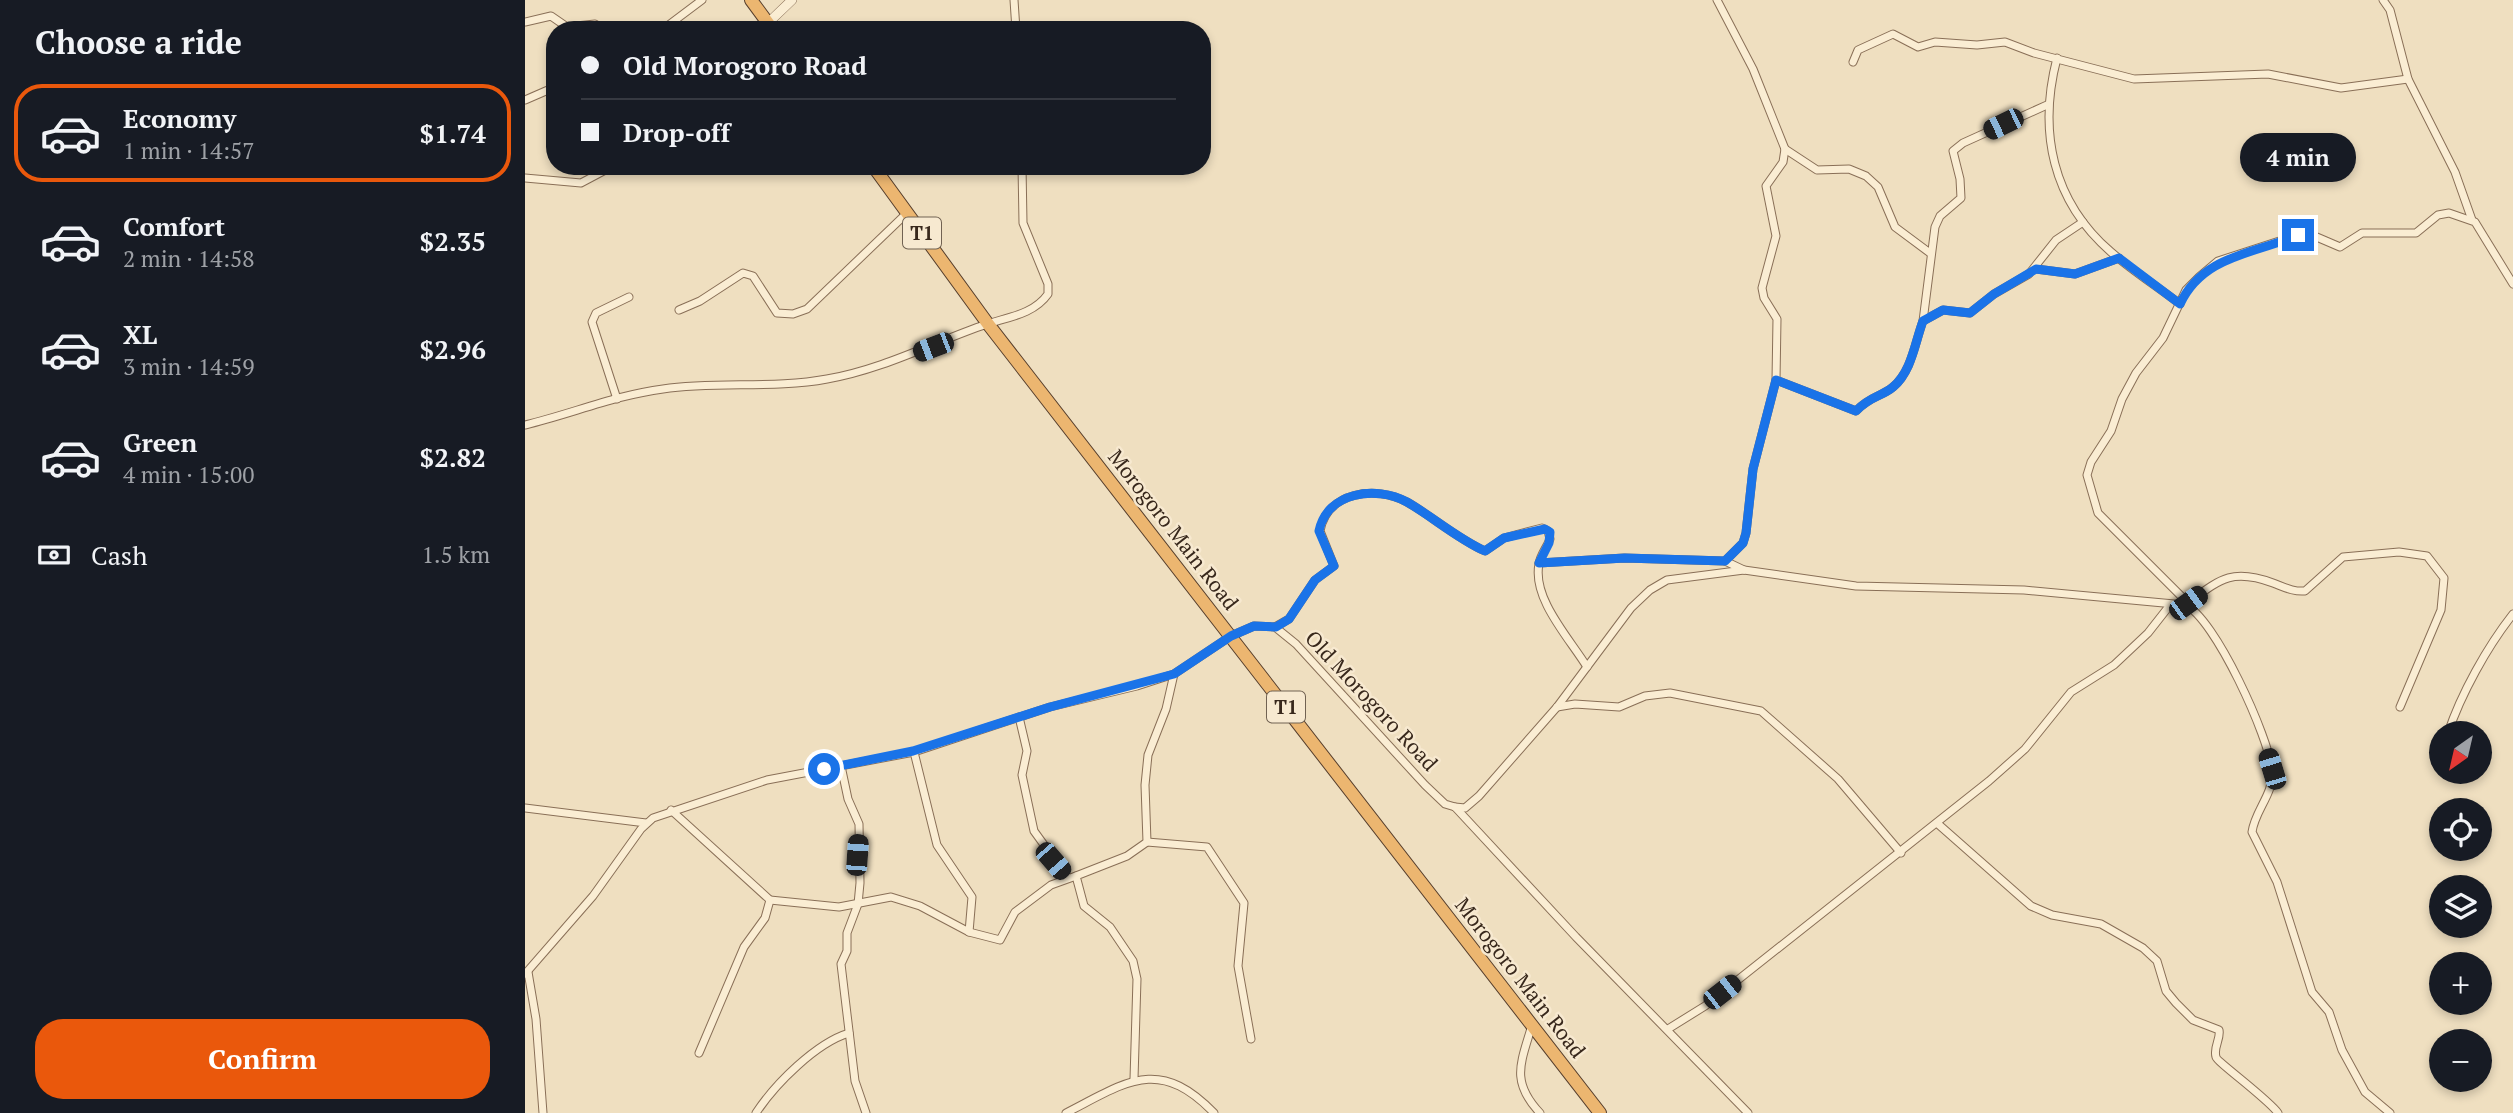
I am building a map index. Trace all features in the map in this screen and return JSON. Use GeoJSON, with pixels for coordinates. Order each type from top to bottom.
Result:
{"type":"FeatureCollection","features":[{"type":"Feature","properties":{"kind":"highway"},"geometry":{"type":"LineString","coordinates":[[751,0],[766,21]]}},
{"type":"Feature","properties":{"kind":"highway","name":"Morogoro Main Road"},"geometry":{"type":"LineString","coordinates":[[880,175],[988,324],[1600,1113]]}},
{"type":"Feature","properties":{"kind":"street"},"geometry":{"type":"LineString","coordinates":[[674,21],[702,0]]}},
{"type":"Feature","properties":{"kind":"street"},"geometry":{"type":"LineString","coordinates":[[774,21],[792,0]]}},
{"type":"Feature","properties":{"kind":"street"},"geometry":{"type":"LineString","coordinates":[[1014,0],[1015,21]]}},
{"type":"Feature","properties":{"kind":"street"},"geometry":{"type":"LineString","coordinates":[[1717,0],[1753,69],[1785,149],[1783,162],[1766,186],[1776,236],[1762,288],[1764,299],[1777,319],[1776,380],[1753,469],[1746,533],[1743,543],[1725,561]]}},
{"type":"Feature","properties":{"kind":"street"},"geometry":{"type":"LineString","coordinates":[[2383,0],[2390,10],[2408,79],[2455,172],[2472,220],[2513,284]]}},
{"type":"Feature","properties":{"kind":"street"},"geometry":{"type":"LineString","coordinates":[[525,22],[551,16],[558,21]]}},
{"type":"Feature","properties":{"kind":"street"},"geometry":{"type":"LineString","coordinates":[[1853,62],[1858,50],[1893,34],[1918,47],[1935,42],[1977,45],[2005,42],[2034,53],[2134,79],[2268,74],[2341,88],[2408,79]]}},
{"type":"Feature","properties":{"kind":"street"},"geometry":{"type":"LineString","coordinates":[[2057,58],[2047,105],[2059,183],[2083,222],[2119,258],[2180,304]]}},
{"type":"Feature","properties":{"kind":"street"},"geometry":{"type":"LineString","coordinates":[[525,100],[546,91]]}},
{"type":"Feature","properties":{"kind":"street"},"geometry":{"type":"LineString","coordinates":[[1776,380],[1856,411],[1871,396],[1887,391],[1899,381],[1914,353],[1923,321],[1930,253],[1937,221],[1961,198],[1960,179],[1953,151],[1963,143],[2047,105]]}},
{"type":"Feature","properties":{"kind":"street"},"geometry":{"type":"LineString","coordinates":[[1785,149],[1817,170],[1849,169],[1866,177],[1878,187],[1895,227],[1930,253]]}},
{"type":"Feature","properties":{"kind":"street"},"geometry":{"type":"LineString","coordinates":[[525,178],[581,183],[596,175]]}},
{"type":"Feature","properties":{"kind":"street"},"geometry":{"type":"LineString","coordinates":[[525,425],[664,388],[824,380],[893,362],[988,324],[1018,316],[1039,304],[1048,294],[1048,284],[1023,223],[1022,175]]}},
{"type":"Feature","properties":{"kind":"street"},"geometry":{"type":"LineString","coordinates":[[679,310],[700,301],[743,273],[753,276],[777,313],[793,314],[807,309],[907,213]]}},
{"type":"Feature","properties":{"kind":"street"},"geometry":{"type":"LineString","coordinates":[[2390,1113],[2365,1092],[2342,1050],[2326,1006],[2312,992],[2282,895],[2252,832],[2271,786],[2270,762],[2235,671],[2190,605],[2098,513],[2087,475],[2094,455],[2111,431],[2126,390],[2164,338],[2186,290],[2218,261],[2298,235],[2312,235],[2340,247],[2362,233],[2416,233],[2442,213],[2472,220]]}},
{"type":"Feature","properties":{"kind":"street"},"geometry":{"type":"LineString","coordinates":[[1923,321],[1943,310],[1970,313],[1994,294],[2036,269],[2056,240],[2083,222]]}},
{"type":"Feature","properties":{"kind":"street"},"geometry":{"type":"LineString","coordinates":[[2036,269],[2075,274],[2119,258]]}},
{"type":"Feature","properties":{"kind":"street"},"geometry":{"type":"LineString","coordinates":[[617,399],[592,322],[596,313],[629,297]]}},
{"type":"Feature","properties":{"kind":"street"},"geometry":{"type":"LineString","coordinates":[[1276,627],[1289,619],[1315,580],[1334,566],[1319,531],[1327,512],[1345,497],[1370,494],[1400,500],[1485,551],[1504,538],[1545,529],[1550,532],[1550,539],[1539,563],[1545,599],[1587,667]]}},
{"type":"Feature","properties":{"kind":"street"},"geometry":{"type":"LineString","coordinates":[[1455,807],[1465,808],[1479,796],[1557,707],[1631,608],[1657,585],[1687,576],[1744,570],[1856,586],[2024,590],[2190,605],[2222,578],[2233,575],[2270,582],[2297,592],[2305,591],[2343,557],[2399,552],[2427,556],[2444,578],[2441,610],[2400,707]]}},
{"type":"Feature","properties":{"kind":"street"},"geometry":{"type":"LineString","coordinates":[[1539,563],[1625,558],[1725,561],[1744,570]]}},
{"type":"Feature","properties":{"kind":"street"},"geometry":{"type":"LineString","coordinates":[[1668,1029],[1705,1006],[1938,824],[2025,749],[2071,691],[2114,665],[2148,633],[2170,605]]}},
{"type":"Feature","properties":{"kind":"street"},"geometry":{"type":"LineString","coordinates":[[2452,721],[2499,632],[2513,614]]}},
{"type":"Feature","properties":{"kind":"street","name":"Old Morogoro Road"},"geometry":{"type":"LineString","coordinates":[[526,973],[599,889],[646,823],[671,810],[767,780],[913,751],[1174,674],[1231,636],[1254,626],[1276,627],[1296,645],[1425,785],[1445,804],[1455,807],[1576,937],[1748,1113]]}},
{"type":"Feature","properties":{"kind":"street"},"geometry":{"type":"LineString","coordinates":[[1147,842],[1145,785],[1148,755],[1166,709],[1174,674]]}},
{"type":"Feature","properties":{"kind":"street"},"geometry":{"type":"LineString","coordinates":[[1557,707],[1575,704],[1619,707],[1646,696],[1670,693],[1762,711],[1837,779],[1901,853]]}},
{"type":"Feature","properties":{"kind":"street"},"geometry":{"type":"LineString","coordinates":[[1019,718],[1027,751],[1022,775],[1034,831],[1072,877],[1084,906],[1110,927],[1133,961],[1137,979],[1134,1079]]}},
{"type":"Feature","properties":{"kind":"street"},"geometry":{"type":"LineString","coordinates":[[913,751],[937,845],[972,897],[969,932]]}},
{"type":"Feature","properties":{"kind":"street"},"geometry":{"type":"LineString","coordinates":[[841,766],[848,799],[859,824],[858,904],[849,924],[848,951],[841,964],[855,1081],[866,1113]]}},
{"type":"Feature","properties":{"kind":"street"},"geometry":{"type":"LineString","coordinates":[[525,808],[646,823]]}},
{"type":"Feature","properties":{"kind":"street"},"geometry":{"type":"LineString","coordinates":[[671,810],[770,900],[839,907],[882,898],[899,899],[969,932],[1003,940],[1015,912],[1051,885],[1127,856],[1147,842],[1207,847],[1240,894],[1245,909],[1238,966],[1251,1039]]}},
{"type":"Feature","properties":{"kind":"street"},"geometry":{"type":"LineString","coordinates":[[1938,824],[2031,906],[2052,915],[2101,924],[2153,956],[2166,991],[2176,1003],[2193,1020],[2219,1030],[2215,1054],[2219,1065],[2245,1080],[2278,1113]]}},
{"type":"Feature","properties":{"kind":"street"},"geometry":{"type":"LineString","coordinates":[[699,1053],[744,947],[765,918],[770,900]]}},
{"type":"Feature","properties":{"kind":"street"},"geometry":{"type":"LineString","coordinates":[[526,973],[536,1019],[543,1113]]}},
{"type":"Feature","properties":{"kind":"street"},"geometry":{"type":"LineString","coordinates":[[1532,1024],[1519,1073],[1527,1099],[1540,1113]]}},
{"type":"Feature","properties":{"kind":"street"},"geometry":{"type":"LineString","coordinates":[[756,1113],[770,1093],[817,1048],[849,1033]]}},
{"type":"Feature","properties":{"kind":"street"},"geometry":{"type":"LineString","coordinates":[[1066,1113],[1134,1079],[1167,1080],[1177,1084],[1214,1113]]}},
{"type":"Feature","properties":{"kind":"route"},"geometry":{"type":"LineString","coordinates":[[824,769],[933,746],[958,735],[1050,707],[1137,686],[1174,674],[1231,636],[1254,626],[1276,627],[1289,619],[1315,580],[1331,571],[1333,561],[1319,531],[1321,522],[1335,502],[1357,494],[1370,494],[1408,503],[1485,551],[1504,538],[1545,529],[1551,535],[1539,563],[1625,558],[1725,561],[1743,543],[1746,533],[1753,469],[1776,380],[1856,411],[1871,396],[1887,391],[1899,381],[1914,353],[1923,321],[1943,310],[1968,314],[1994,294],[2036,269],[2075,274],[2119,258],[2180,304],[2186,290],[2218,261],[2298,235]]}}]}
